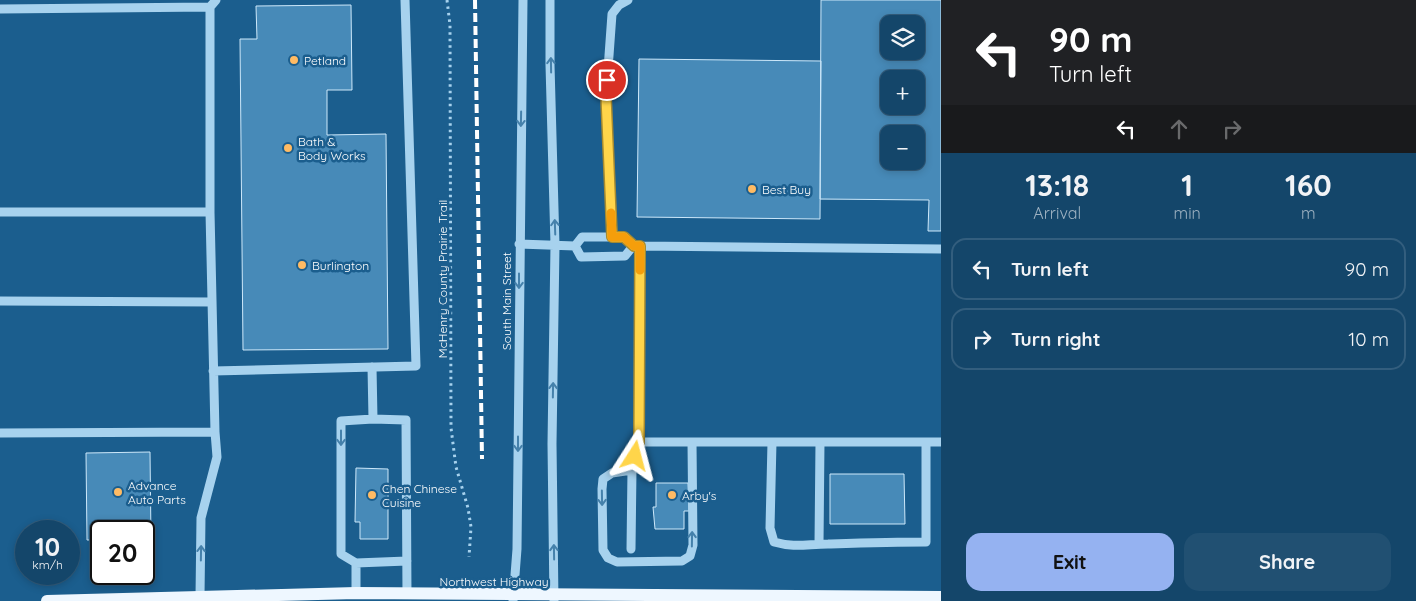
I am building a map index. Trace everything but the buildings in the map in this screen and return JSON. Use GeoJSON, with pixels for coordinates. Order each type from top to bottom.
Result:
{"type":"FeatureCollection","features":[{"type":"Feature","properties":{"kind":"main road","name":"Northwest Highway"},"geometry":{"type":"LineString","coordinates":[[46,601],[356,594],[513,598],[941,597]]}},
{"type":"Feature","properties":{"kind":"street"},"geometry":{"type":"LineString","coordinates":[[214,371],[416,366],[405,0]]}},
{"type":"Feature","properties":{"kind":"street","name":"South Main Street"},"geometry":{"type":"LineString","coordinates":[[513,598],[517,549],[523,0]]}},
{"type":"Feature","properties":{"kind":"street"},"geometry":{"type":"LineString","coordinates":[[550,0],[555,245],[552,444],[554,598]]}},
{"type":"Feature","properties":{"kind":"street"},"geometry":{"type":"LineString","coordinates":[[612,237],[606,97],[612,14],[619,5],[628,0]]}},
{"type":"Feature","properties":{"kind":"street"},"geometry":{"type":"LineString","coordinates":[[0,9],[213,4],[210,212],[217,457],[201,518],[199,599]]}},
{"type":"Feature","properties":{"kind":"street"},"geometry":{"type":"LineString","coordinates":[[0,212],[210,212]]}},
{"type":"Feature","properties":{"kind":"street"},"geometry":{"type":"LineString","coordinates":[[575,246],[582,237],[624,237],[637,246],[941,249]]}},
{"type":"Feature","properties":{"kind":"street"},"geometry":{"type":"LineString","coordinates":[[519,244],[575,246]]}},
{"type":"Feature","properties":{"kind":"street"},"geometry":{"type":"LineString","coordinates":[[575,246],[581,257],[625,256],[637,246]]}},
{"type":"Feature","properties":{"kind":"street"},"geometry":{"type":"LineString","coordinates":[[631,549],[632,470],[639,442],[637,246]]}},
{"type":"Feature","properties":{"kind":"street"},"geometry":{"type":"LineString","coordinates":[[0,301],[212,302]]}},
{"type":"Feature","properties":{"kind":"street"},"geometry":{"type":"LineString","coordinates":[[372,367],[372,419]]}},
{"type":"Feature","properties":{"kind":"street"},"geometry":{"type":"LineString","coordinates":[[407,561],[356,563],[341,554],[341,421],[372,419],[406,420],[407,561],[407,594]]}},
{"type":"Feature","properties":{"kind":"street"},"geometry":{"type":"LineString","coordinates":[[0,433],[215,432]]}},
{"type":"Feature","properties":{"kind":"street"},"geometry":{"type":"LineString","coordinates":[[639,442],[941,442]]}},
{"type":"Feature","properties":{"kind":"street"},"geometry":{"type":"LineString","coordinates":[[632,470],[612,473],[603,479],[603,550],[608,558],[617,562],[682,561],[690,556],[693,545],[692,442]]}},
{"type":"Feature","properties":{"kind":"street"},"geometry":{"type":"LineString","coordinates":[[772,442],[770,528],[774,542],[799,546],[926,542],[926,442]]}},
{"type":"Feature","properties":{"kind":"street"},"geometry":{"type":"LineString","coordinates":[[819,544],[820,442]]}},
{"type":"Feature","properties":{"kind":"street"},"geometry":{"type":"LineString","coordinates":[[356,563],[356,594]]}},
{"type":"Feature","properties":{"kind":"path","name":"McHenry County Prairie Trail"},"geometry":{"type":"LineString","coordinates":[[447,0],[450,35],[451,428],[456,467],[468,508],[471,527],[469,557]]}},
{"type":"Feature","properties":{"kind":"railway"},"geometry":{"type":"LineString","coordinates":[[475,0],[482,459]]}},
{"type":"Feature","properties":{"kind":"slow traffic"},"geometry":{"type":"LineString","coordinates":[[611,213],[612,237],[624,237],[634,246],[640,246],[640,270]]}},
{"type":"Feature","properties":{"kind":"place","name":"Petland"},"geometry":{"type":"Point","coordinates":[294,60]}},
{"type":"Feature","properties":{"kind":"place","name":"Bath & Body Works"},"geometry":{"type":"Point","coordinates":[288,148]}},
{"type":"Feature","properties":{"kind":"place","name":"Best Buy"},"geometry":{"type":"Point","coordinates":[752,189]}},
{"type":"Feature","properties":{"kind":"place","name":"Burlington"},"geometry":{"type":"Point","coordinates":[302,265]}},
{"type":"Feature","properties":{"kind":"place","name":"Advance Auto Parts"},"geometry":{"type":"Point","coordinates":[118,492]}},
{"type":"Feature","properties":{"kind":"place","name":"Chen Chinese Cuisine"},"geometry":{"type":"Point","coordinates":[372,495]}},
{"type":"Feature","properties":{"kind":"place","name":"Arby's"},"geometry":{"type":"Point","coordinates":[672,495]}},
{"type":"Feature","properties":{"kind":"route"},"geometry":{"type":"LineString","coordinates":[[607,80],[606,97],[612,237],[624,237],[634,246],[640,246],[639,442],[635,456]]}}]}
